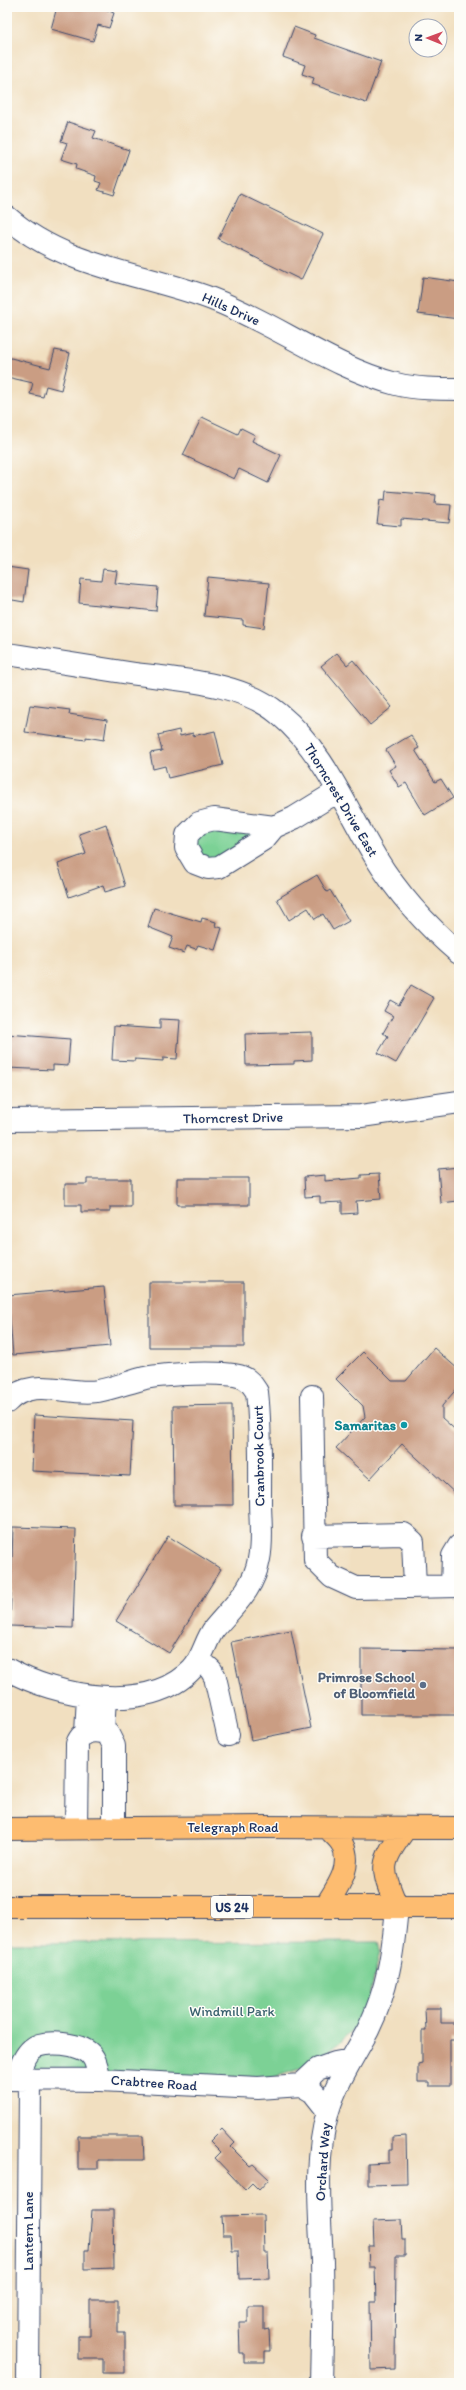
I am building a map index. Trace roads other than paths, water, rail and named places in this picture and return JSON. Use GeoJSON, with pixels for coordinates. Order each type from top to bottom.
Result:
{"type":"FeatureCollection","features":[{"type":"Feature","properties":{"kind":"highway"},"geometry":{"type":"LineString","coordinates":[[325,1907],[342,1878],[346,1865],[342,1843],[328,1828]]}},
{"type":"Feature","properties":{"kind":"highway","name":"Telegraph Road"},"geometry":{"type":"LineString","coordinates":[[7,1829],[459,1828]]}},
{"type":"Feature","properties":{"kind":"highway"},"geometry":{"type":"LineString","coordinates":[[397,1908],[386,1881],[384,1867],[388,1854],[406,1829]]}},
{"type":"Feature","properties":{"kind":"highway","name":"US 24"},"geometry":{"type":"LineString","coordinates":[[7,1907],[459,1907]]}},
{"type":"Feature","properties":{"kind":"street","name":"Hills Drive"},"geometry":{"type":"LineString","coordinates":[[7,217],[42,243],[66,255],[214,300],[375,377],[419,388],[459,389]]}},
{"type":"Feature","properties":{"kind":"street","name":"Thorncrest Drive East"},"geometry":{"type":"LineString","coordinates":[[7,654],[195,682],[238,692],[260,701],[278,713],[306,742],[338,790],[375,856],[396,886],[440,936],[459,953]]}},
{"type":"Feature","properties":{"kind":"street"},"geometry":{"type":"LineString","coordinates":[[274,827],[294,818],[338,790]]}},
{"type":"Feature","properties":{"kind":"street","name":"Thorncrest Drive"},"geometry":{"type":"LineString","coordinates":[[7,1120],[361,1116],[459,1102]]}},
{"type":"Feature","properties":{"kind":"street","name":"Cranbrook Court"},"geometry":{"type":"LineString","coordinates":[[7,1402],[18,1393],[39,1388],[86,1392],[157,1376],[229,1375],[242,1377],[252,1383],[257,1392],[259,1404],[260,1558],[252,1582],[244,1596],[212,1632],[194,1668],[184,1676],[163,1688],[126,1696],[97,1696],[44,1686],[7,1669]]}},
{"type":"Feature","properties":{"kind":"street"},"geometry":{"type":"LineString","coordinates":[[312,1396],[313,1536],[315,1560],[332,1577],[356,1588],[455,1586],[453,1556],[459,1546]]}},
{"type":"Feature","properties":{"kind":"street"},"geometry":{"type":"LineString","coordinates":[[313,1536],[404,1534],[413,1542],[415,1586]]}},
{"type":"Feature","properties":{"kind":"street"},"geometry":{"type":"LineString","coordinates":[[199,1659],[211,1670],[215,1677],[228,1735]]}},
{"type":"Feature","properties":{"kind":"street"},"geometry":{"type":"LineString","coordinates":[[94,1732],[97,1696]]}},
{"type":"Feature","properties":{"kind":"street"},"geometry":{"type":"LineString","coordinates":[[76,1828],[77,1744],[80,1737],[94,1732],[108,1734],[114,1746],[114,1828]]}},
{"type":"Feature","properties":{"kind":"street","name":"Orchard Way"},"geometry":{"type":"LineString","coordinates":[[321,2383],[320,2178],[322,2143],[328,2111],[351,2060],[374,2016],[388,1977],[393,1954],[397,1908]]}},
{"type":"Feature","properties":{"kind":"street"},"geometry":{"type":"LineString","coordinates":[[18,2079],[24,2058],[32,2048],[39,2044],[81,2047],[93,2056],[100,2080]]}},
{"type":"Feature","properties":{"kind":"street"},"geometry":{"type":"LineString","coordinates":[[328,2111],[313,2092],[301,2085],[318,2069],[335,2062],[351,2060]]}},
{"type":"Feature","properties":{"kind":"street","name":"Crabtree Road"},"geometry":{"type":"LineString","coordinates":[[18,2079],[100,2080],[232,2088],[301,2085]]}},
{"type":"Feature","properties":{"kind":"street","name":"Lantern Lane"},"geometry":{"type":"LineString","coordinates":[[18,2079],[28,2383]]}},
{"type":"Feature","properties":{"kind":"place","name":"Samaritas"},"geometry":{"type":"Point","coordinates":[404,1425]}},
{"type":"Feature","properties":{"kind":"place","name":"Primrose School of Bloomfield"},"geometry":{"type":"Point","coordinates":[423,1685]}},
{"type":"Feature","properties":{"kind":"park label","name":"Windmill Park"},"geometry":{"type":"Point","coordinates":[232,2011]}}]}
